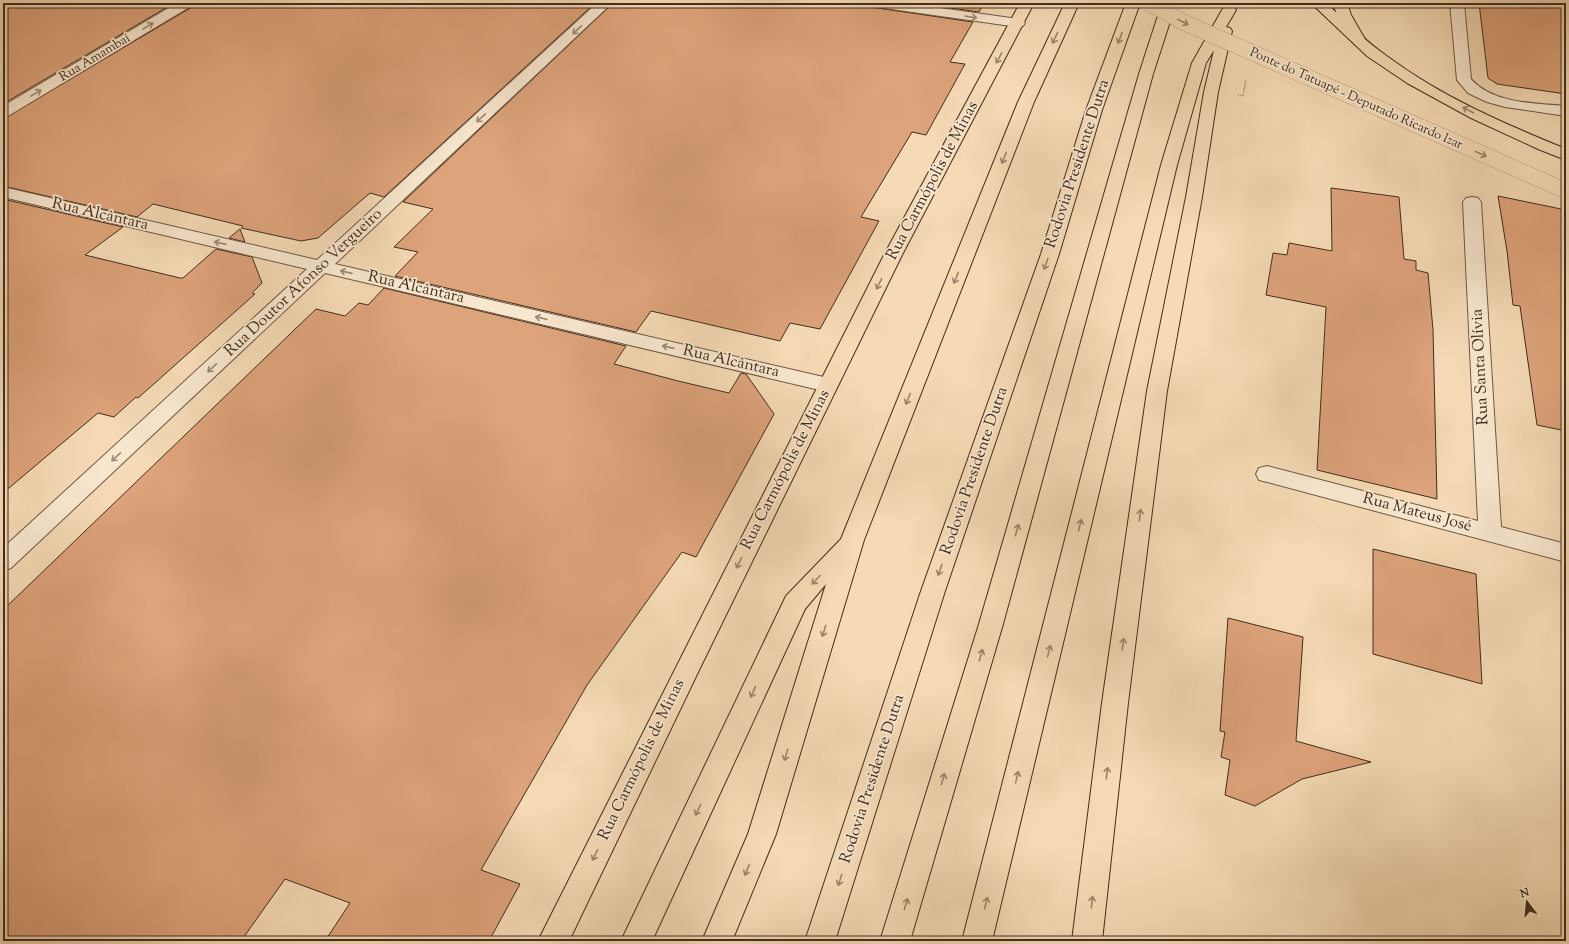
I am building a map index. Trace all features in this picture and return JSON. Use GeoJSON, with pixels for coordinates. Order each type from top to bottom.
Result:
{"type":"FeatureCollection","features":[{"type":"Feature","properties":{"kind":"main road","name":"Rua Carmópolis de Minas"},"geometry":{"type":"LineString","coordinates":[[553,941],[692,657],[893,255],[1018,23],[1027,3]]}},
{"type":"Feature","properties":{"kind":"main road"},"geometry":{"type":"LineString","coordinates":[[717,941],[762,834],[852,540],[1026,102],[1072,3]]}},
{"type":"Feature","properties":{"kind":"main road","name":"Rodovia Presidente Dutra"},"geometry":{"type":"LineString","coordinates":[[820,941],[933,591],[1050,254],[1094,110],[1133,3]]}},
{"type":"Feature","properties":{"kind":"main road","name":"Ponte do Tatuapé - Deputado Ricardo Izar"},"geometry":{"type":"LineString","coordinates":[[1149,3],[1185,23],[1566,191]]}},
{"type":"Feature","properties":{"kind":"main road"},"geometry":{"type":"LineString","coordinates":[[895,941],[991,624],[1146,74],[1169,3]]}},
{"type":"Feature","properties":{"kind":"main road"},"geometry":{"type":"LineString","coordinates":[[1318,3],[1359,41],[1391,66],[1424,87],[1477,116],[1566,155]]}},
{"type":"Feature","properties":{"kind":"main road"},"geometry":{"type":"LineString","coordinates":[[1340,3],[1344,15],[1359,41]]}},
{"type":"Feature","properties":{"kind":"main road"},"geometry":{"type":"LineString","coordinates":[[1087,941],[1115,703],[1157,392],[1219,56],[1230,7]]}},
{"type":"Feature","properties":{"kind":"main road"},"geometry":{"type":"LineString","coordinates":[[977,941],[1168,165],[1199,63],[1230,7]]}},
{"type":"Feature","properties":{"kind":"main road"},"geometry":{"type":"LineString","coordinates":[[636,941],[796,603],[852,540]]}},
{"type":"Feature","properties":{"kind":"street","name":"Rua Amambaí"},"geometry":{"type":"LineString","coordinates":[[3,113],[186,3]]}},
{"type":"Feature","properties":{"kind":"street","name":"Rua Doutor Afonso Vergueiro"},"geometry":{"type":"LineString","coordinates":[[3,562],[605,3]]}},
{"type":"Feature","properties":{"kind":"street"},"geometry":{"type":"LineString","coordinates":[[877,3],[1018,23]]}},
{"type":"Feature","properties":{"kind":"street"},"geometry":{"type":"LineString","coordinates":[[1457,3],[1464,80],[1473,90],[1488,97],[1512,104],[1566,111]]}},
{"type":"Feature","properties":{"kind":"street","name":"Rua Alcântara"},"geometry":{"type":"LineString","coordinates":[[3,192],[828,385]]}},
{"type":"Feature","properties":{"kind":"street","name":"Rua Santa Olívia"},"geometry":{"type":"LineString","coordinates":[[1472,202],[1490,533]]}},
{"type":"Feature","properties":{"kind":"street","name":"Rua Mateus José"},"geometry":{"type":"LineString","coordinates":[[1267,474],[1566,553]]}},
{"type":"Feature","properties":{"kind":"building"},"geometry":{"type":"Polygon","coordinates":[[[3,3],[174,3],[3,104],[3,3]]]}},
{"type":"Feature","properties":{"kind":"building"},"geometry":{"type":"Polygon","coordinates":[[[194,3],[595,3],[384,197],[370,193],[318,238],[301,241],[241,228],[243,226],[153,204],[137,217],[3,186],[3,119],[192,7],[194,3]]]}},
{"type":"Feature","properties":{"kind":"building"},"geometry":{"type":"Polygon","coordinates":[[[613,3],[869,3],[871,7],[973,22],[950,62],[965,64],[926,135],[912,132],[861,217],[879,221],[820,329],[790,323],[780,341],[651,311],[636,332],[395,276],[418,252],[394,247],[433,209],[403,202],[613,3]]]}},
{"type":"Feature","properties":{"kind":"building"},"geometry":{"type":"Polygon","coordinates":[[[916,3],[984,3],[979,12],[916,3]]]}},
{"type":"Feature","properties":{"kind":"building"},"geometry":{"type":"Polygon","coordinates":[[[1479,3],[1566,3],[1566,94],[1497,84],[1488,78],[1479,3]]]}},
{"type":"Feature","properties":{"kind":"building"},"geometry":{"type":"Polygon","coordinates":[[[1331,188],[1399,197],[1404,259],[1416,261],[1416,270],[1428,273],[1433,330],[1437,499],[1317,470],[1326,307],[1266,295],[1273,253],[1287,255],[1289,243],[1332,251],[1331,188]]]}},
{"type":"Feature","properties":{"kind":"building"},"geometry":{"type":"Polygon","coordinates":[[[1498,196],[1566,210],[1566,431],[1537,425],[1520,306],[1513,305],[1507,251],[1498,196]]]}},
{"type":"Feature","properties":{"kind":"building"},"geometry":{"type":"Polygon","coordinates":[[[3,199],[123,227],[85,255],[183,278],[216,249],[252,257],[262,283],[252,293],[255,294],[138,398],[136,397],[114,417],[98,413],[3,493],[3,199]]]}},
{"type":"Feature","properties":{"kind":"building"},"geometry":{"type":"Polygon","coordinates":[[[240,229],[245,242],[229,238],[240,229]]]}},
{"type":"Feature","properties":{"kind":"building"},"geometry":{"type":"Polygon","coordinates":[[[384,288],[626,346],[614,364],[678,381],[729,393],[741,373],[746,374],[774,414],[696,557],[682,552],[587,685],[481,870],[520,884],[489,941],[325,941],[350,903],[285,879],[241,941],[3,941],[3,610],[316,309],[345,316],[359,303],[368,305],[384,288]]]}},
{"type":"Feature","properties":{"kind":"building"},"geometry":{"type":"Polygon","coordinates":[[[1373,549],[1476,574],[1482,684],[1373,654],[1373,549]]]}},
{"type":"Feature","properties":{"kind":"building"},"geometry":{"type":"Polygon","coordinates":[[[1228,618],[1303,637],[1296,741],[1371,762],[1302,779],[1255,806],[1225,795],[1230,760],[1221,757],[1225,732],[1220,731],[1228,618]]]}}]}
